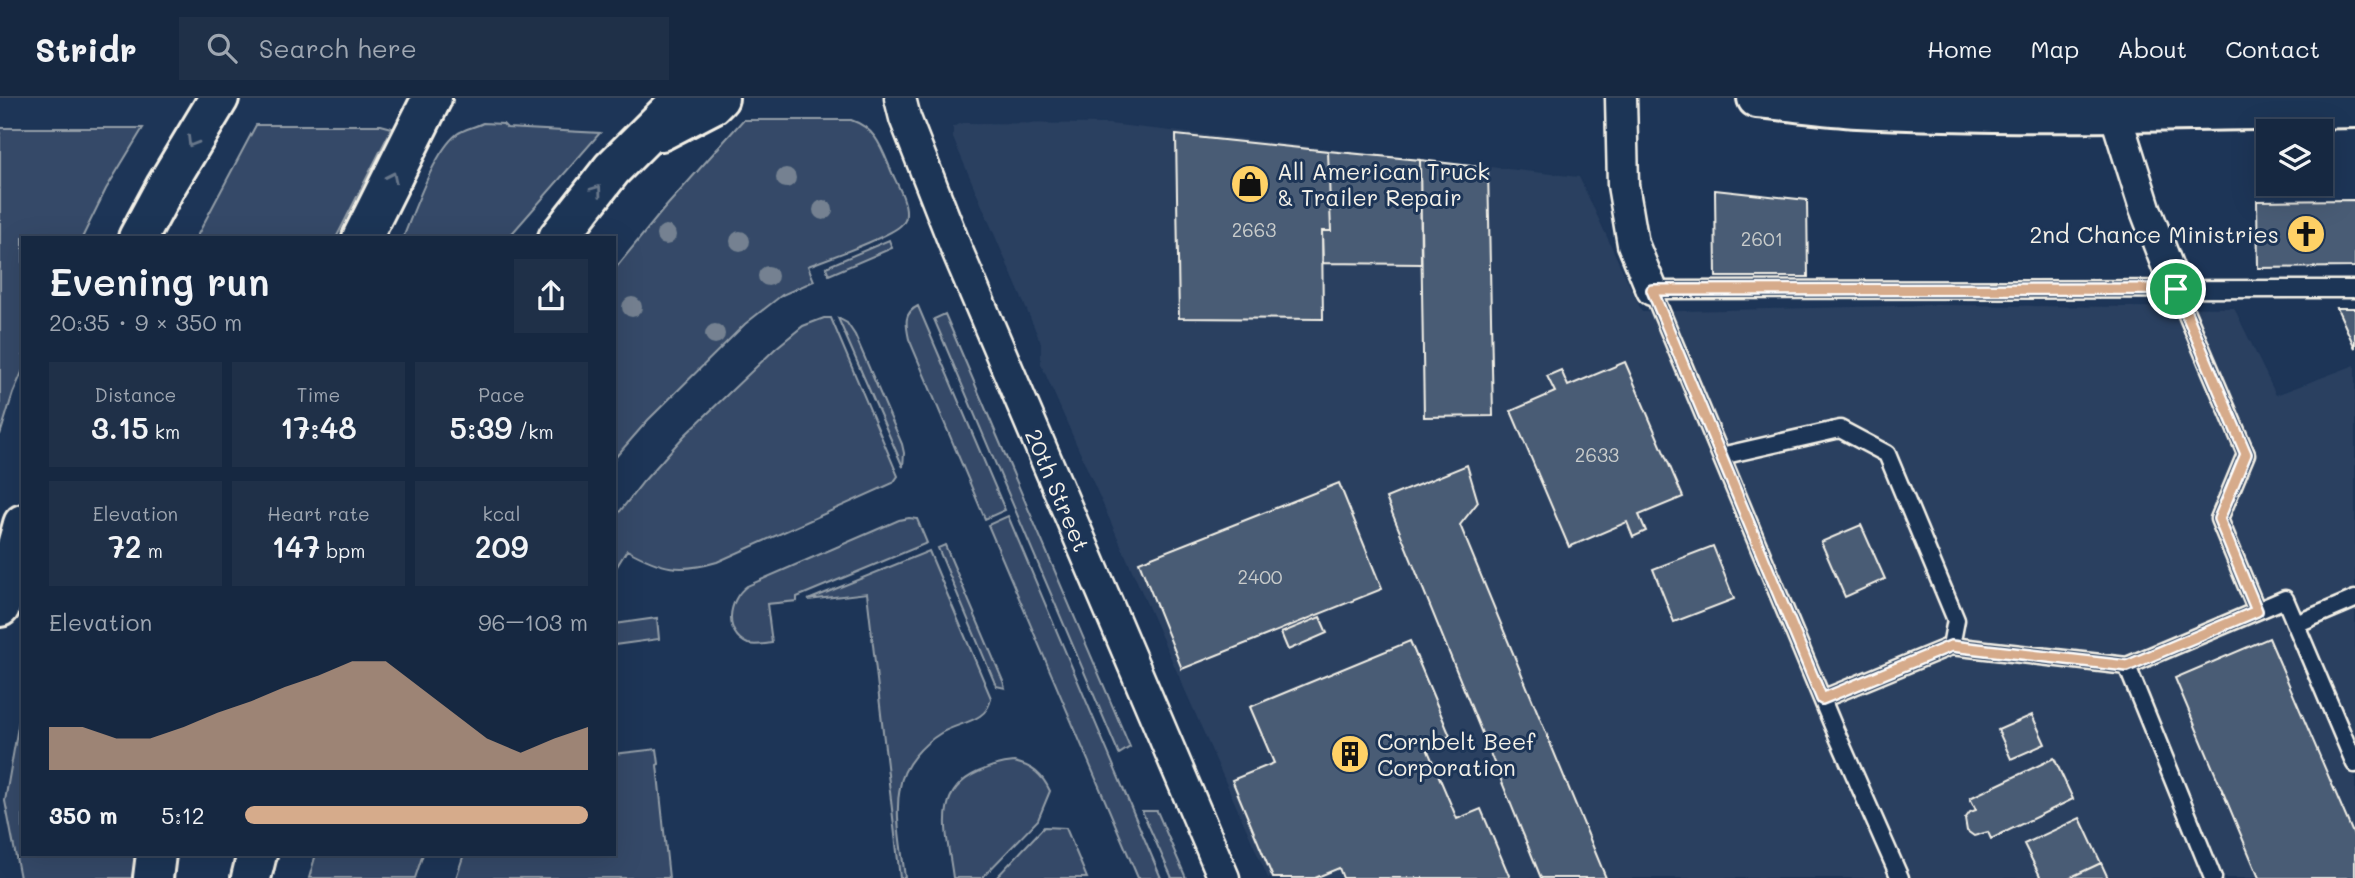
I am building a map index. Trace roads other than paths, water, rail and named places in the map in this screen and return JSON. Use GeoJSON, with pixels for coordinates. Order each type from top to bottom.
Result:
{"type":"FeatureCollection","features":[{"type":"Feature","properties":{"kind":"main road"},"geometry":{"type":"LineString","coordinates":[[139,236],[219,98]]}},
{"type":"Feature","properties":{"kind":"main road"},"geometry":{"type":"LineString","coordinates":[[363,236],[432,98]]}},
{"type":"Feature","properties":{"kind":"main road"},"geometry":{"type":"LineString","coordinates":[[560,236],[612,169],[682,98]]}},
{"type":"Feature","properties":{"kind":"main road"},"geometry":{"type":"LineString","coordinates":[[637,143],[719,98]]}},
{"type":"Feature","properties":{"kind":"main road"},"geometry":{"type":"LineString","coordinates":[[1757,98],[2115,113],[2355,107]]}},
{"type":"Feature","properties":{"kind":"main road"},"geometry":{"type":"LineString","coordinates":[[0,607],[21,531]]}},
{"type":"Feature","properties":{"kind":"main road"},"geometry":{"type":"LineString","coordinates":[[153,878],[156,856]]}},
{"type":"Feature","properties":{"kind":"main road"},"geometry":{"type":"LineString","coordinates":[[251,878],[256,856]]}},
{"type":"Feature","properties":{"kind":"street","name":"20th Street"},"geometry":{"type":"LineString","coordinates":[[900,98],[905,118],[956,248],[1224,878]]}},
{"type":"Feature","properties":{"kind":"street"},"geometry":{"type":"LineString","coordinates":[[1621,98],[1623,185],[1633,244],[1652,290]]}},
{"type":"Feature","properties":{"kind":"street"},"geometry":{"type":"LineString","coordinates":[[2115,113],[2145,208],[2176,289]]}},
{"type":"Feature","properties":{"kind":"lane"},"geometry":{"type":"LineString","coordinates":[[2176,289],[2246,454],[2219,519],[2257,611]]}},
{"type":"Feature","properties":{"kind":"lane"},"geometry":{"type":"LineString","coordinates":[[1900,878],[1822,699],[1652,290],[2355,289]]}},
{"type":"Feature","properties":{"kind":"lane"},"geometry":{"type":"LineString","coordinates":[[1721,456],[1840,429],[1887,454],[1956,620],[1951,646]]}},
{"type":"Feature","properties":{"kind":"lane"},"geometry":{"type":"LineString","coordinates":[[1822,699],[1951,646],[2127,666],[2285,599],[2355,764]]}},
{"type":"Feature","properties":{"kind":"lane"},"geometry":{"type":"LineString","coordinates":[[2296,624],[2355,599]]}},
{"type":"Feature","properties":{"kind":"lane"},"geometry":{"type":"LineString","coordinates":[[2127,666],[2213,878]]}},
{"type":"Feature","properties":{"kind":"place","name":"All American Truck & Trailer Repair"},"geometry":{"type":"Point","coordinates":[1250,184]}},
{"type":"Feature","properties":{"kind":"place","name":"2nd Chance Ministries"},"geometry":{"type":"Point","coordinates":[2306,234]}},
{"type":"Feature","properties":{"kind":"place","name":"Cornbelt Beef Corporation"},"geometry":{"type":"Point","coordinates":[1350,754]}}]}
